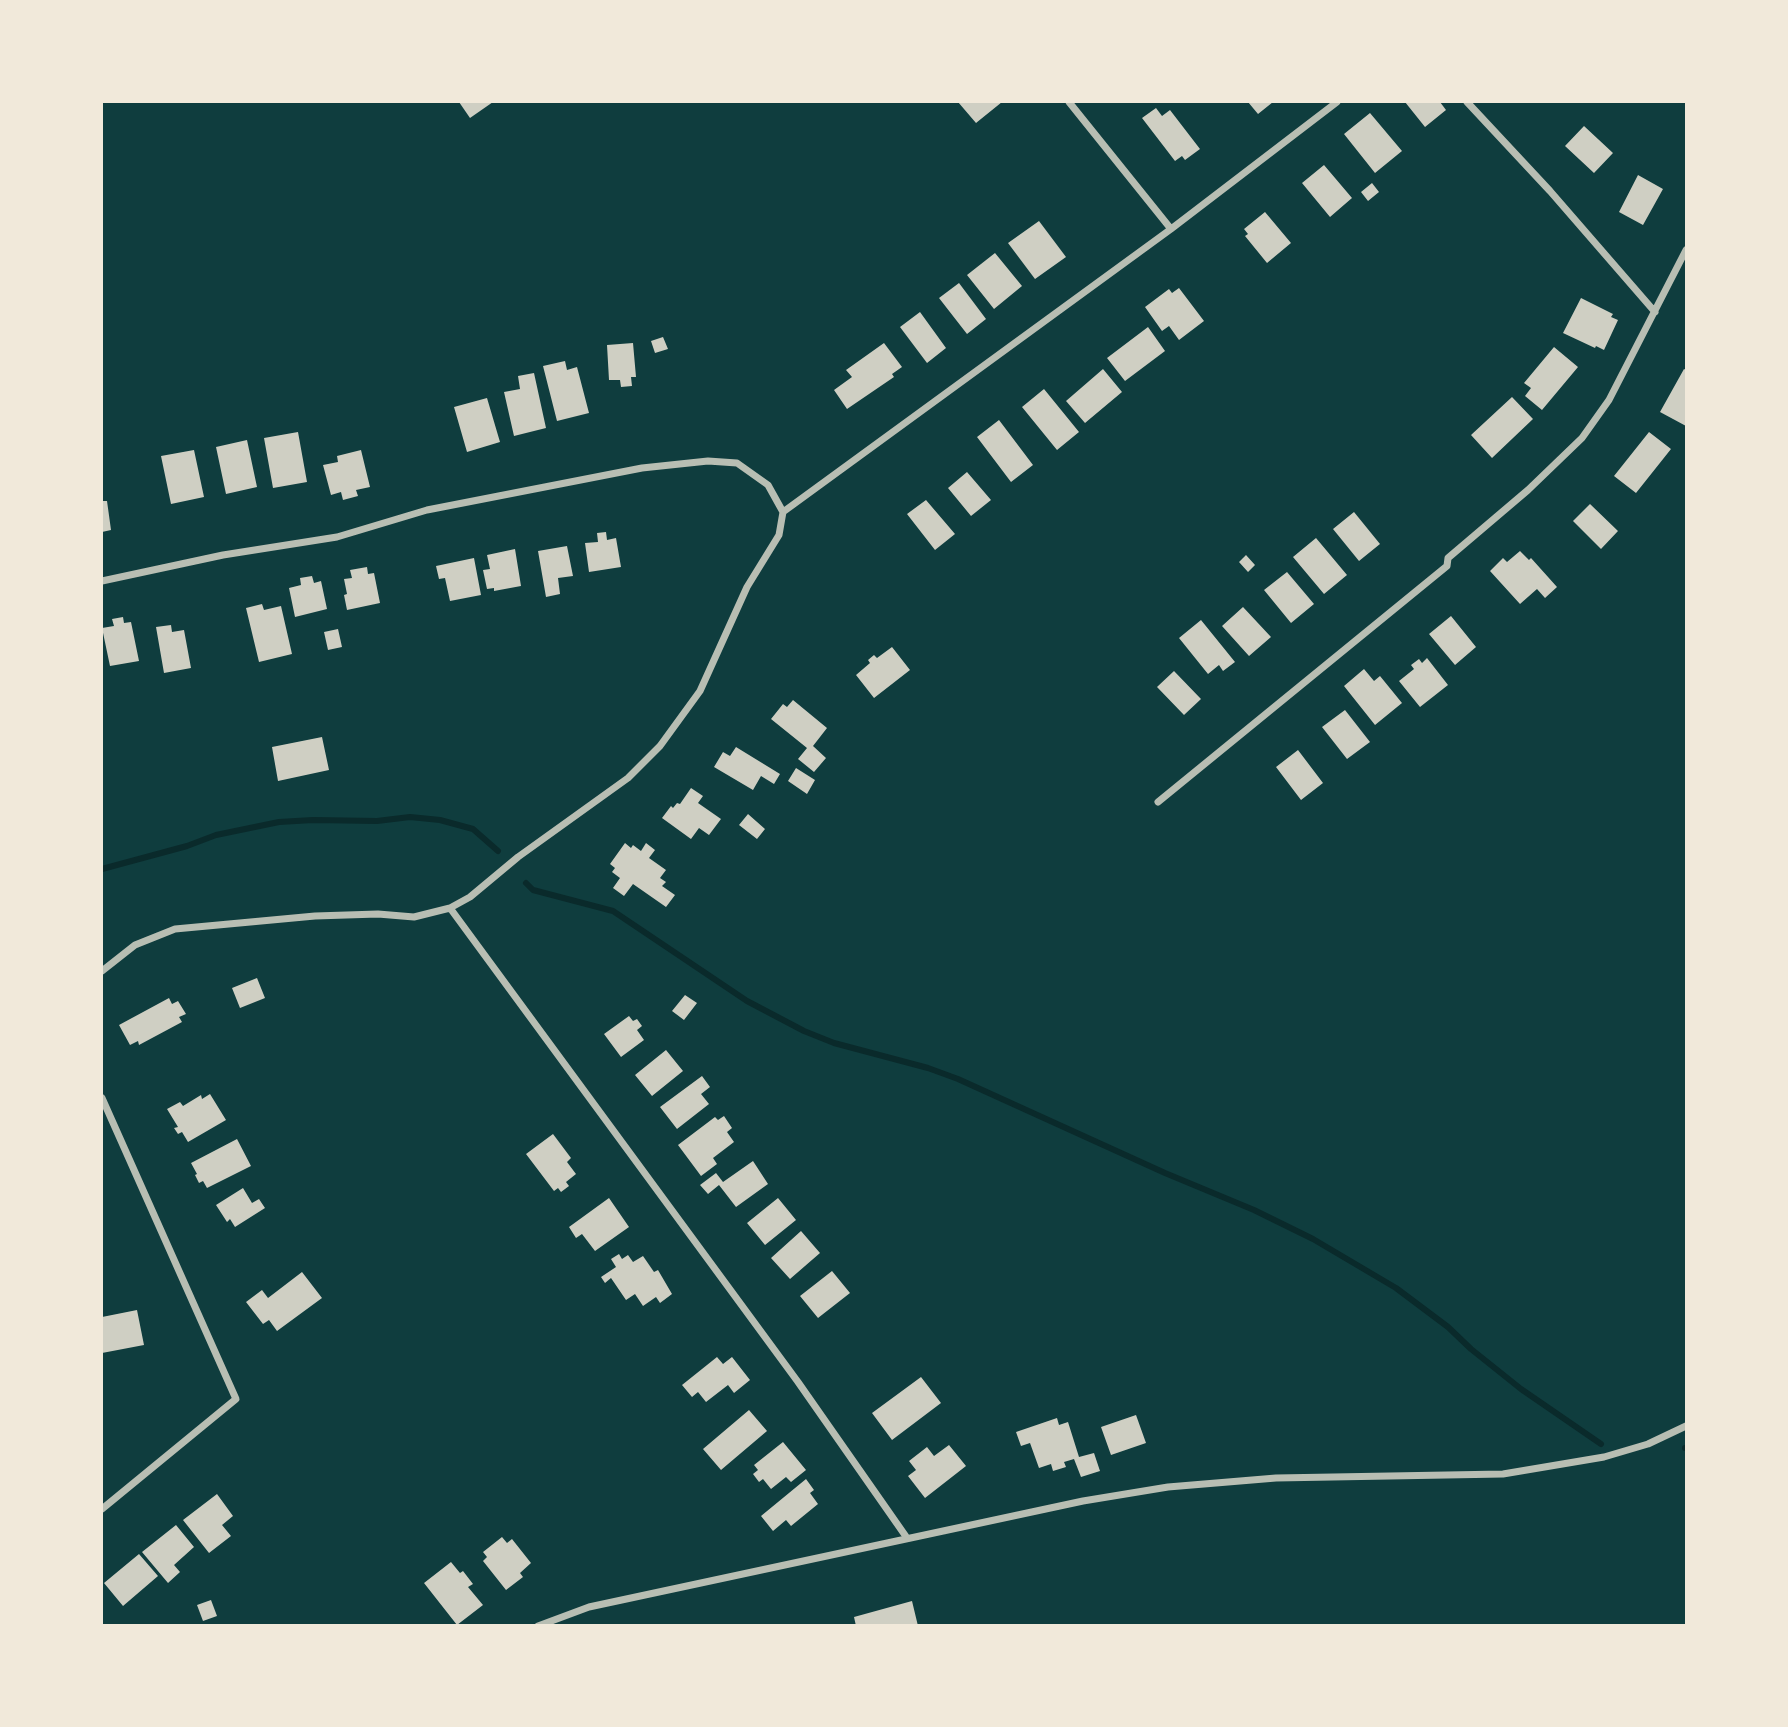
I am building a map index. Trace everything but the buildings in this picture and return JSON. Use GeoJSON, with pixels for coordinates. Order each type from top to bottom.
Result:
{"type":"FeatureCollection","features":[{"type":"Feature","properties":{"kind":"street"},"geometry":{"type":"LineString","coordinates":[[1069,102],[1171,229]]}},
{"type":"Feature","properties":{"kind":"street"},"geometry":{"type":"LineString","coordinates":[[783,512],[1171,229],[1337,102]]}},
{"type":"Feature","properties":{"kind":"street"},"geometry":{"type":"LineString","coordinates":[[1467,102],[1550,191],[1656,312]]}},
{"type":"Feature","properties":{"kind":"street"},"geometry":{"type":"LineString","coordinates":[[1158,802],[1447,566],[1448,558],[1528,490],[1582,438],[1609,400],[1686,250]]}},
{"type":"Feature","properties":{"kind":"street"},"geometry":{"type":"LineString","coordinates":[[102,581],[223,555],[337,537],[427,510],[642,468],[708,461],[737,463],[768,485],[783,512],[779,535],[747,587],[700,691],[660,746],[628,778],[518,857],[470,897],[450,908],[414,917],[378,914],[315,916],[175,929],[135,945],[102,971]]}},
{"type":"Feature","properties":{"kind":"street"},"geometry":{"type":"LineString","coordinates":[[450,908],[798,1382],[907,1538]]}},
{"type":"Feature","properties":{"kind":"street"},"geometry":{"type":"LineString","coordinates":[[102,1098],[236,1399],[102,1509]]}},
{"type":"Feature","properties":{"kind":"street"},"geometry":{"type":"LineString","coordinates":[[538,1626],[589,1607],[1083,1501],[1168,1487],[1276,1478],[1503,1474],[1604,1457],[1648,1444],[1686,1426]]}},
{"type":"Feature","properties":{"kind":"waterway"},"geometry":{"type":"LineString","coordinates":[[102,869],[187,846],[216,835],[279,822],[313,820],[377,821],[410,817],[440,820],[473,829],[498,851]]}},
{"type":"Feature","properties":{"kind":"waterway"},"geometry":{"type":"LineString","coordinates":[[526,883],[533,890],[613,911],[747,1001],[804,1031],[834,1043],[928,1068],[958,1079],[1165,1173],[1254,1210],[1313,1239],[1396,1288],[1448,1327],[1521,1389],[1601,1444]]}}]}
